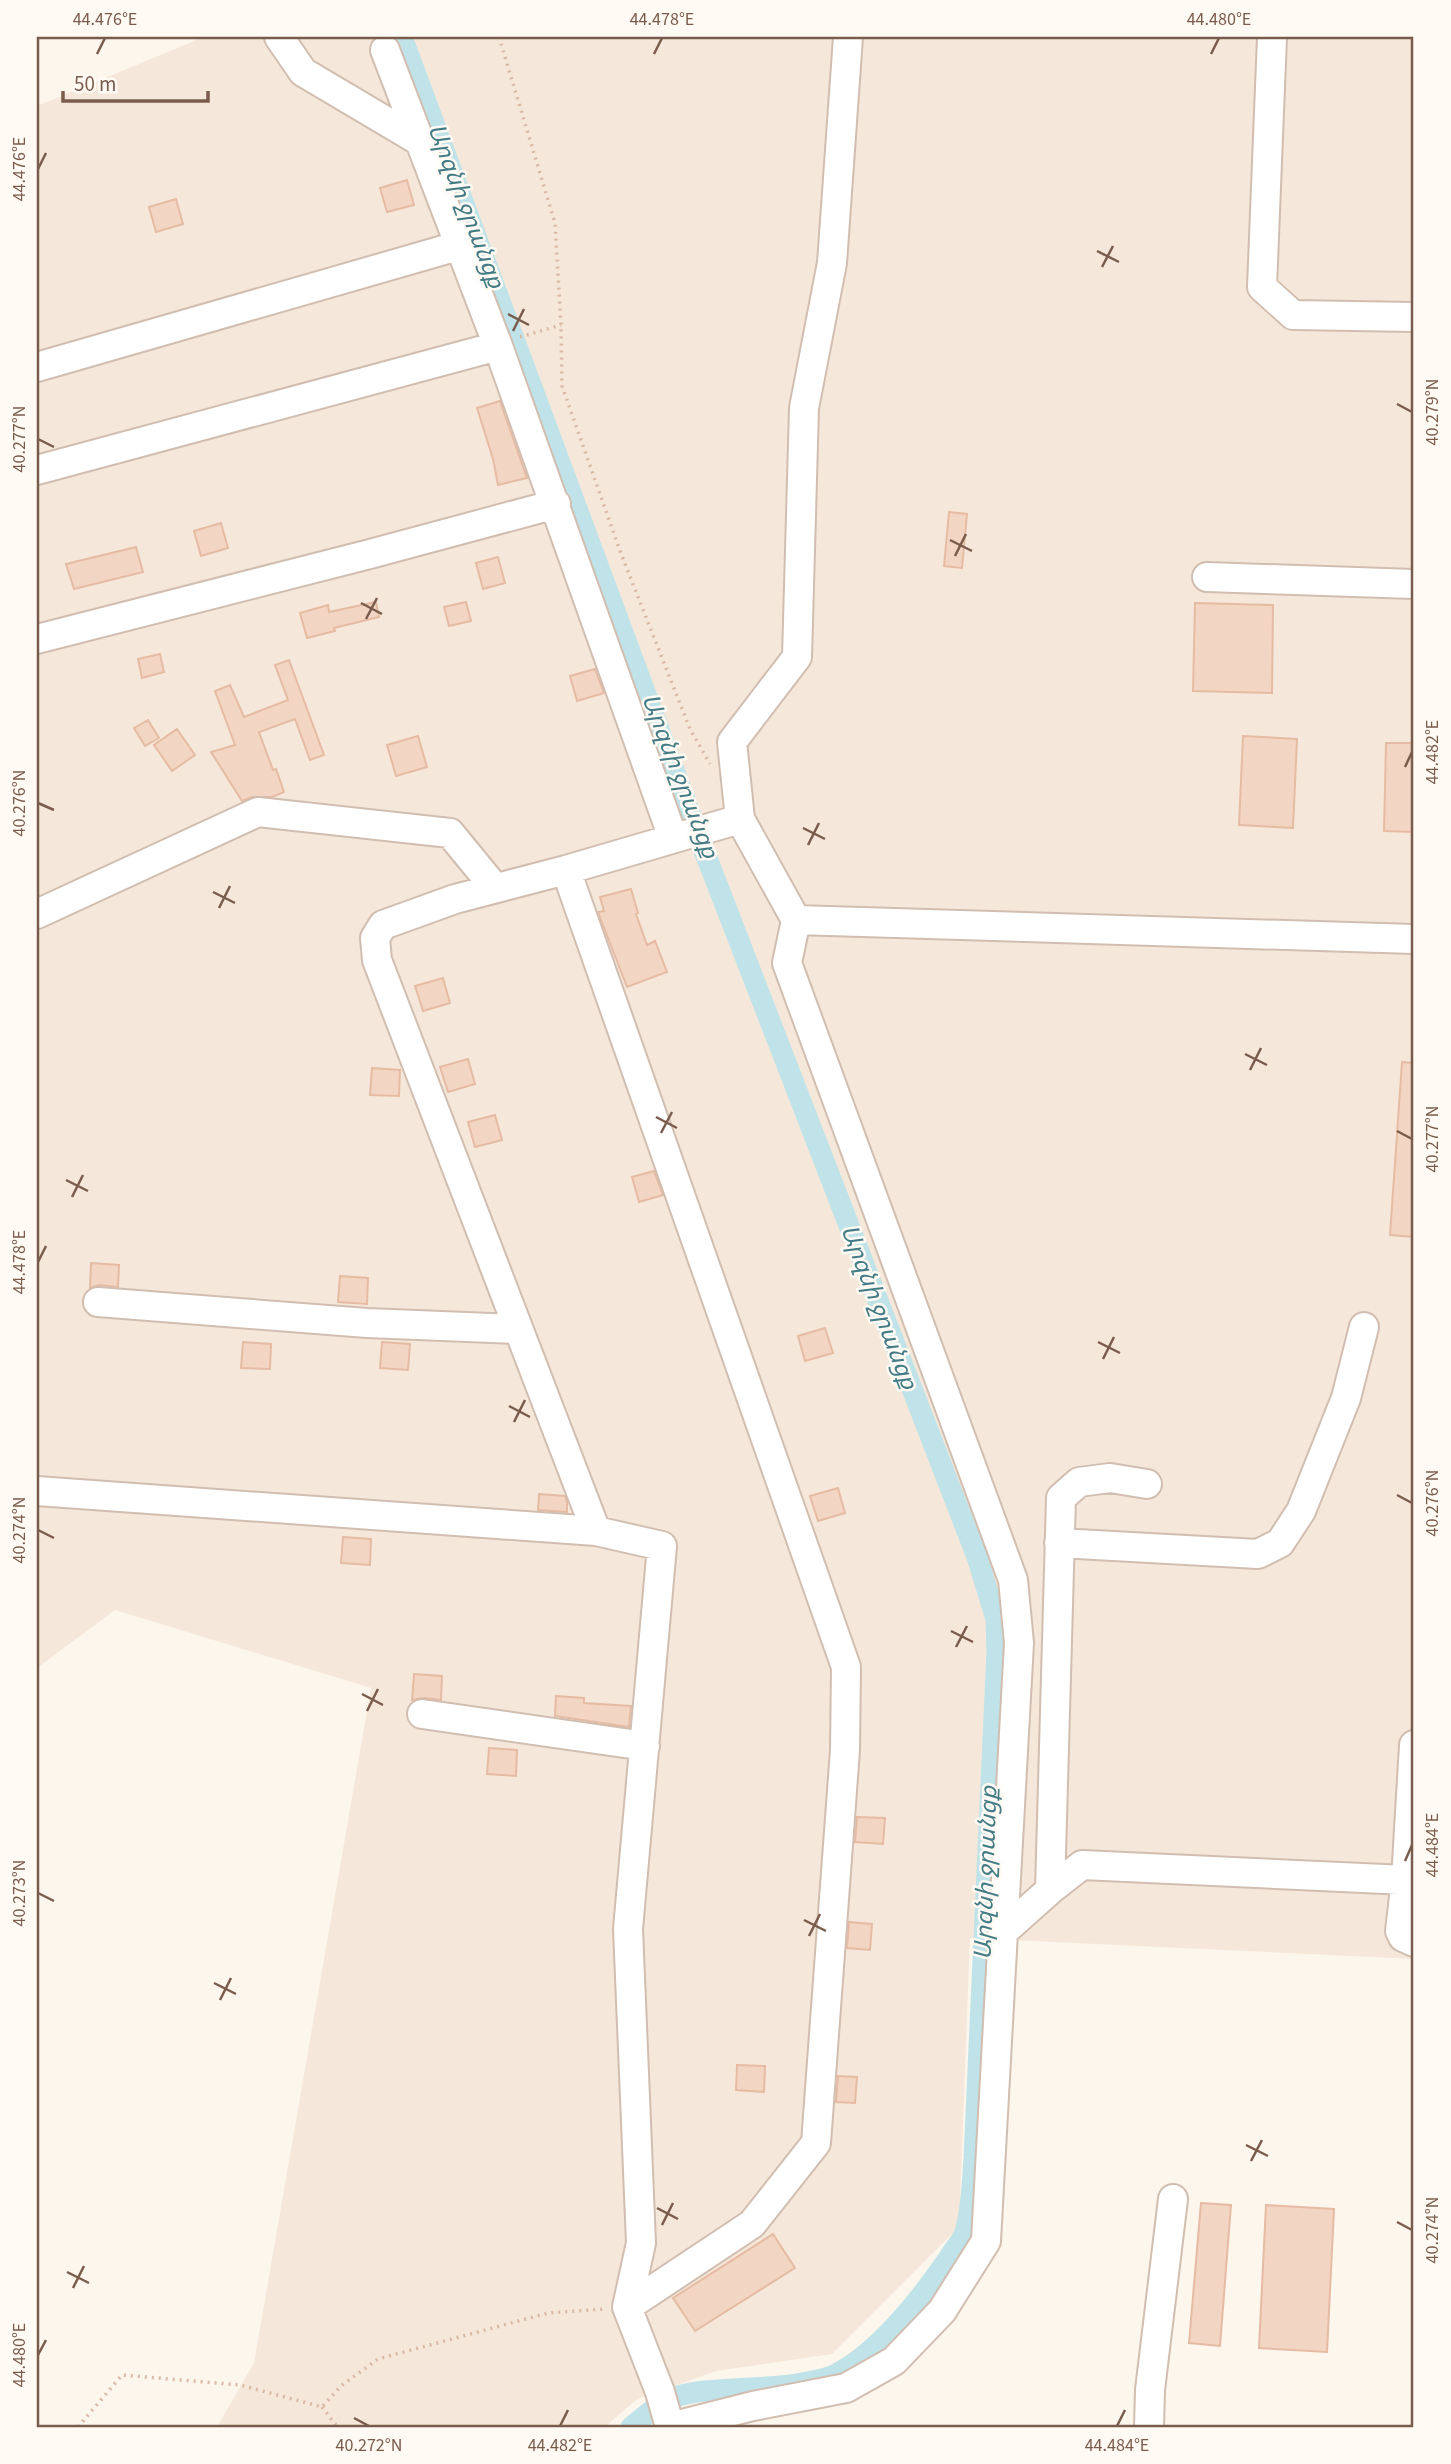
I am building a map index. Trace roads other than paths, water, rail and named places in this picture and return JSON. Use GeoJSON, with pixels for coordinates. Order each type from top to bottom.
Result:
{"type":"FeatureCollection","features":[{"type":"Feature","properties":{"kind":"street"},"geometry":{"type":"LineString","coordinates":[[279,37],[303,72],[421,142]]}},
{"type":"Feature","properties":{"kind":"street"},"geometry":{"type":"LineString","coordinates":[[37,1491],[596,1531],[663,1546],[628,1929],[641,2243],[627,2308],[660,2392],[670,2427],[753,2406],[846,2388],[894,2361],[942,2311],[986,2241],[1019,1643],[1013,1580],[787,963],[796,920],[740,819],[732,742],[797,657],[804,408],[832,263],[848,37]]}},
{"type":"Feature","properties":{"kind":"street"},"geometry":{"type":"LineString","coordinates":[[1272,37],[1262,287],[1293,315],[1414,317]]}},
{"type":"Feature","properties":{"kind":"street"},"geometry":{"type":"LineString","coordinates":[[385,50],[461,245],[556,504],[691,832]]}},
{"type":"Feature","properties":{"kind":"street"},"geometry":{"type":"LineString","coordinates":[[37,367],[461,245]]}},
{"type":"Feature","properties":{"kind":"street"},"geometry":{"type":"LineString","coordinates":[[37,470],[498,346]]}},
{"type":"Feature","properties":{"kind":"street"},"geometry":{"type":"LineString","coordinates":[[37,639],[556,504]]}},
{"type":"Feature","properties":{"kind":"street"},"geometry":{"type":"LineString","coordinates":[[1207,577],[1414,584]]}},
{"type":"Feature","properties":{"kind":"street"},"geometry":{"type":"LineString","coordinates":[[37,914],[258,812],[450,833],[495,888]]}},
{"type":"Feature","properties":{"kind":"street"},"geometry":{"type":"LineString","coordinates":[[596,1531],[377,960],[375,938],[383,925],[455,899],[740,819]]}},
{"type":"Feature","properties":{"kind":"street"},"geometry":{"type":"LineString","coordinates":[[566,870],[846,1667],[845,1750],[816,2143],[752,2224],[627,2308]]}},
{"type":"Feature","properties":{"kind":"street"},"geometry":{"type":"LineString","coordinates":[[796,920],[1414,939]]}},
{"type":"Feature","properties":{"kind":"street"},"geometry":{"type":"LineString","coordinates":[[98,1302],[367,1323],[518,1329]]}},
{"type":"Feature","properties":{"kind":"street"},"geometry":{"type":"LineString","coordinates":[[1059,1543],[1258,1554],[1280,1543],[1301,1511],[1346,1398],[1364,1327]]}},
{"type":"Feature","properties":{"kind":"street"},"geometry":{"type":"LineString","coordinates":[[1049,1890],[1061,1498],[1079,1482],[1110,1478],[1147,1484]]}},
{"type":"Feature","properties":{"kind":"street"},"geometry":{"type":"LineString","coordinates":[[422,1714],[645,1746]]}},
{"type":"Feature","properties":{"kind":"street"},"geometry":{"type":"LineString","coordinates":[[1414,1745],[1406,1880],[1400,1930],[1404,1937],[1414,1942]]}},
{"type":"Feature","properties":{"kind":"street"},"geometry":{"type":"LineString","coordinates":[[1003,1932],[1049,1890],[1082,1865],[1406,1880]]}},
{"type":"Feature","properties":{"kind":"street"},"geometry":{"type":"LineString","coordinates":[[1149,2427],[1150,2390],[1173,2199]]}},
{"type":"Feature","properties":{"kind":"waterway","name":"Արզնի ջրանցք"},"geometry":{"type":"LineString","coordinates":[[402,37],[700,840],[977,1557],[996,1619],[997,1651],[974,2158],[964,2235],[899,2322],[870,2351],[838,2373],[820,2380],[787,2385],[683,2395],[659,2405],[631,2427]]}}]}
